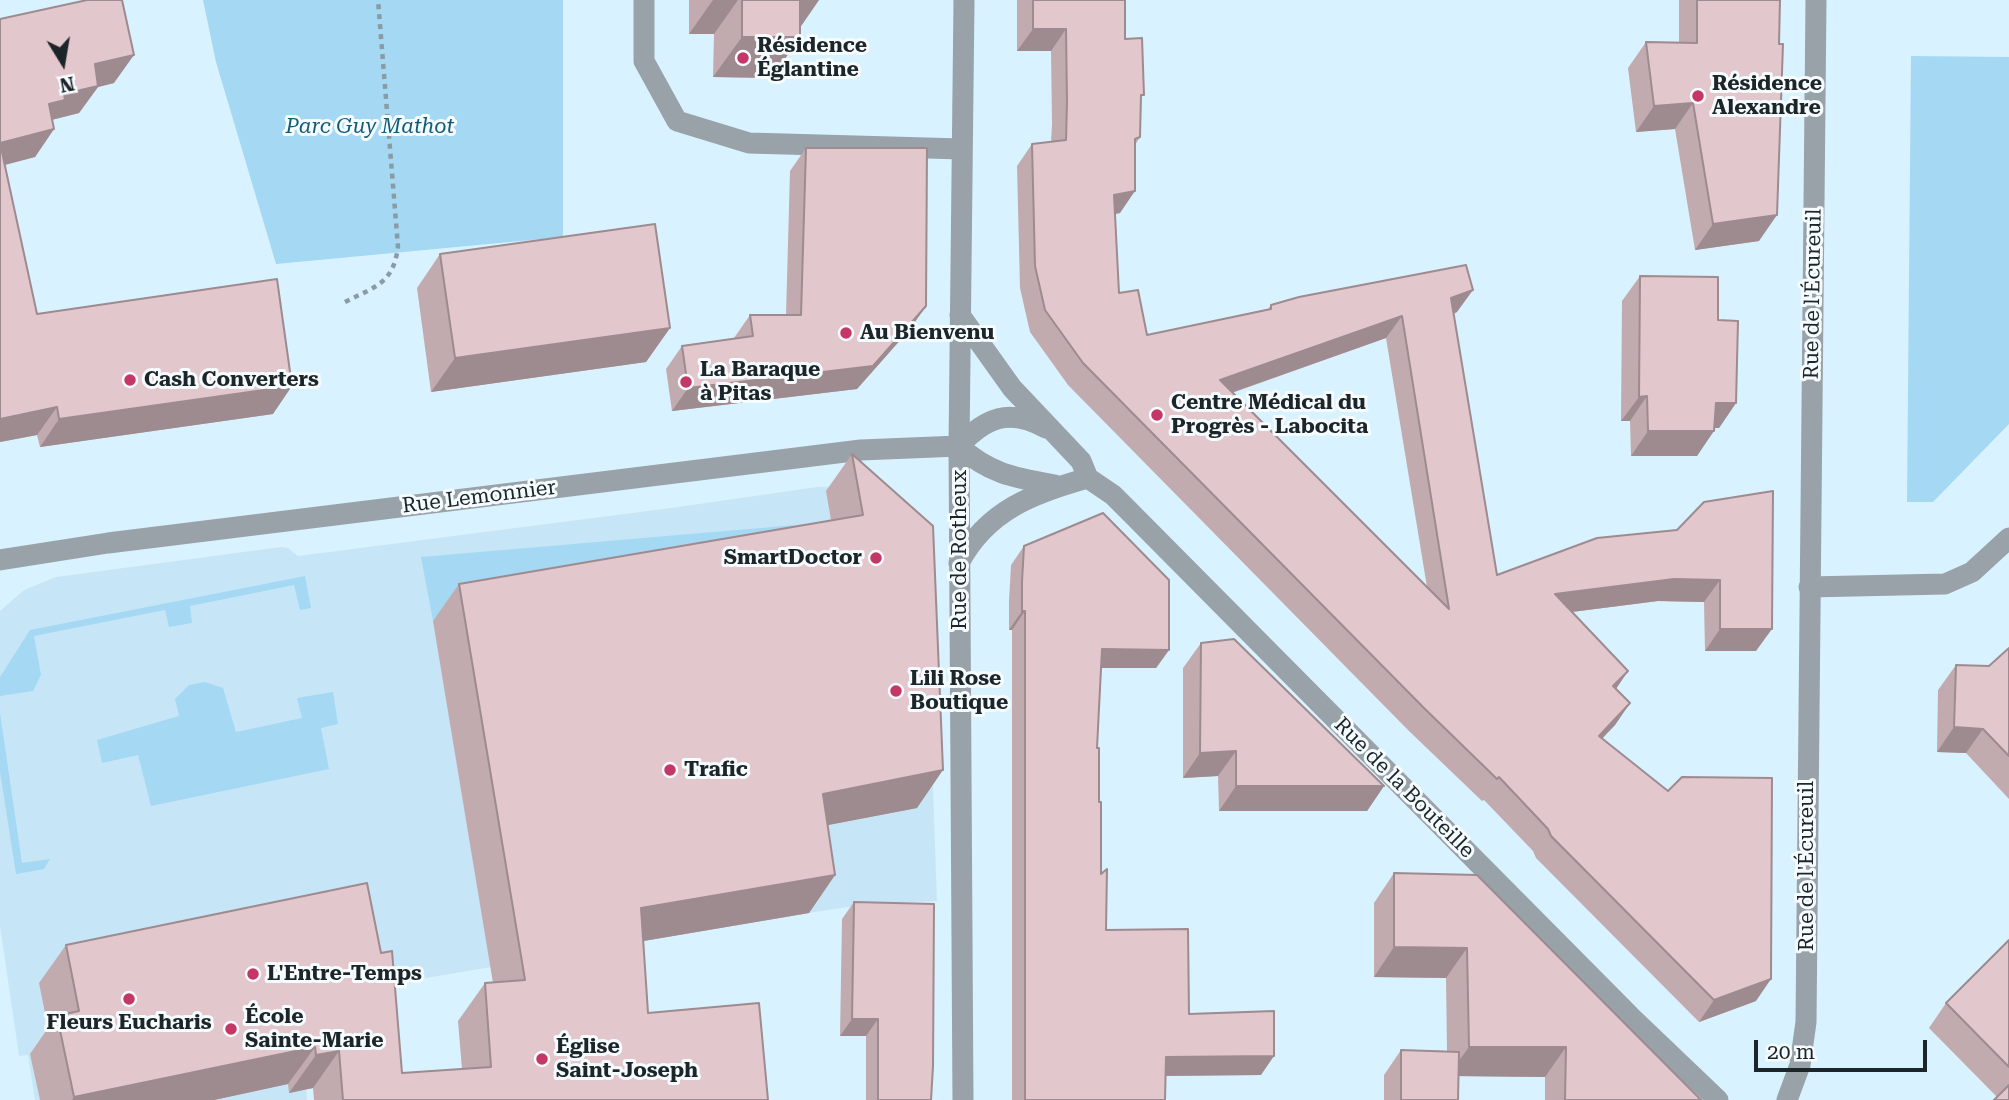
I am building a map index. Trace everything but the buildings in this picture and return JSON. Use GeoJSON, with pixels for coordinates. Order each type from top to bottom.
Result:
{"type":"FeatureCollection","features":[{"type":"Feature","properties":{"kind":"street"},"geometry":{"type":"LineString","coordinates":[[644,0],[644,61],[677,121],[749,143],[962,149]]}},
{"type":"Feature","properties":{"kind":"street","name":"Rue de Rotheux"},"geometry":{"type":"LineString","coordinates":[[963,1100],[959,446],[964,0]]}},
{"type":"Feature","properties":{"kind":"street","name":"Rue de l'Écureuil"},"geometry":{"type":"LineString","coordinates":[[1787,1100],[1800,1065],[1806,1022],[1816,0]]}},
{"type":"Feature","properties":{"kind":"street","name":"Rue de la Bouteille"},"geometry":{"type":"LineString","coordinates":[[960,315],[1012,388],[1081,461],[1088,478],[1113,495],[1629,1016],[1717,1100]]}},
{"type":"Feature","properties":{"kind":"street","name":"Rue de la Bouteille"},"geometry":{"type":"LineString","coordinates":[[959,446],[976,428],[994,419],[1031,419],[1051,430]]}},
{"type":"Feature","properties":{"kind":"street"},"geometry":{"type":"LineString","coordinates":[[959,446],[986,468],[1026,480],[1060,485]]}},
{"type":"Feature","properties":{"kind":"street","name":"Rue Lemonnier"},"geometry":{"type":"LineString","coordinates":[[0,560],[108,543],[861,450],[959,446]]}},
{"type":"Feature","properties":{"kind":"street"},"geometry":{"type":"LineString","coordinates":[[959,563],[966,550],[991,522],[1010,507],[1033,495],[1088,478]]}},
{"type":"Feature","properties":{"kind":"street"},"geometry":{"type":"LineString","coordinates":[[1810,587],[1945,584],[1972,572],[2009,538]]}},
{"type":"Feature","properties":{"kind":"path"},"geometry":{"type":"LineString","coordinates":[[345,302],[381,284],[395,267],[398,247],[378,0]]}},
{"type":"Feature","properties":{"kind":"shaded area"},"geometry":{"type":"Polygon","coordinates":[[[847,486],[925,563],[937,901],[867,904],[291,1001],[297,1003],[307,1100],[35,1100],[28,1055],[19,1056],[0,926],[0,611],[24,590],[56,577],[281,547],[288,548],[298,556],[817,487],[847,486]]]}},
{"type":"Feature","properties":{"kind":"green space","name":"Parc Guy Mathot"},"geometry":{"type":"Polygon","coordinates":[[[203,0],[563,0],[563,237],[276,264],[216,62],[203,0]]]}},
{"type":"Feature","properties":{"kind":"green space"},"geometry":{"type":"Polygon","coordinates":[[[1911,56],[2009,57],[2009,424],[1933,502],[1907,502],[1911,56]]]}},
{"type":"Feature","properties":{"kind":"green space"},"geometry":{"type":"Polygon","coordinates":[[[831,522],[836,553],[433,621],[421,557],[831,522]]]}},
{"type":"Feature","properties":{"kind":"green space"},"geometry":{"type":"Polygon","coordinates":[[[305,576],[311,608],[300,610],[294,585],[190,606],[192,623],[169,627],[165,610],[34,636],[41,675],[33,691],[0,696],[0,677],[30,630],[305,576]]]}},
{"type":"Feature","properties":{"kind":"green space"},"geometry":{"type":"Polygon","coordinates":[[[205,682],[223,688],[236,732],[302,718],[297,698],[333,692],[338,724],[321,728],[329,769],[151,806],[138,755],[102,763],[97,740],[179,716],[175,699],[189,685],[205,682]]]}},
{"type":"Feature","properties":{"kind":"green space"},"geometry":{"type":"Polygon","coordinates":[[[0,713],[22,863],[50,859],[44,869],[16,874],[0,772],[0,713]]]}},
{"type":"Feature","properties":{"kind":"place","name":"Résidence Églantine"},"geometry":{"type":"Point","coordinates":[743,58]}},
{"type":"Feature","properties":{"kind":"place","name":"Résidence Alexandre"},"geometry":{"type":"Point","coordinates":[1698,96]}},
{"type":"Feature","properties":{"kind":"place","name":"Au Bienvenu"},"geometry":{"type":"Point","coordinates":[846,333]}},
{"type":"Feature","properties":{"kind":"place","name":"Cash Converters"},"geometry":{"type":"Point","coordinates":[130,380]}},
{"type":"Feature","properties":{"kind":"place","name":"La Baraque à Pitas"},"geometry":{"type":"Point","coordinates":[686,382]}},
{"type":"Feature","properties":{"kind":"place","name":"Centre Médical du Progrès - Labocita"},"geometry":{"type":"Point","coordinates":[1157,415]}},
{"type":"Feature","properties":{"kind":"place","name":"SmartDoctor"},"geometry":{"type":"Point","coordinates":[876,558]}},
{"type":"Feature","properties":{"kind":"place","name":"Lili Rose Boutique"},"geometry":{"type":"Point","coordinates":[896,691]}},
{"type":"Feature","properties":{"kind":"place","name":"Trafic"},"geometry":{"type":"Point","coordinates":[670,770]}},
{"type":"Feature","properties":{"kind":"place","name":"L'Entre-Temps"},"geometry":{"type":"Point","coordinates":[253,974]}},
{"type":"Feature","properties":{"kind":"place","name":"Fleurs Eucharis"},"geometry":{"type":"Point","coordinates":[129,999]}},
{"type":"Feature","properties":{"kind":"place","name":"École Sainte-Marie"},"geometry":{"type":"Point","coordinates":[231,1029]}},
{"type":"Feature","properties":{"kind":"place","name":"Église Saint-Joseph"},"geometry":{"type":"Point","coordinates":[542,1059]}}]}
